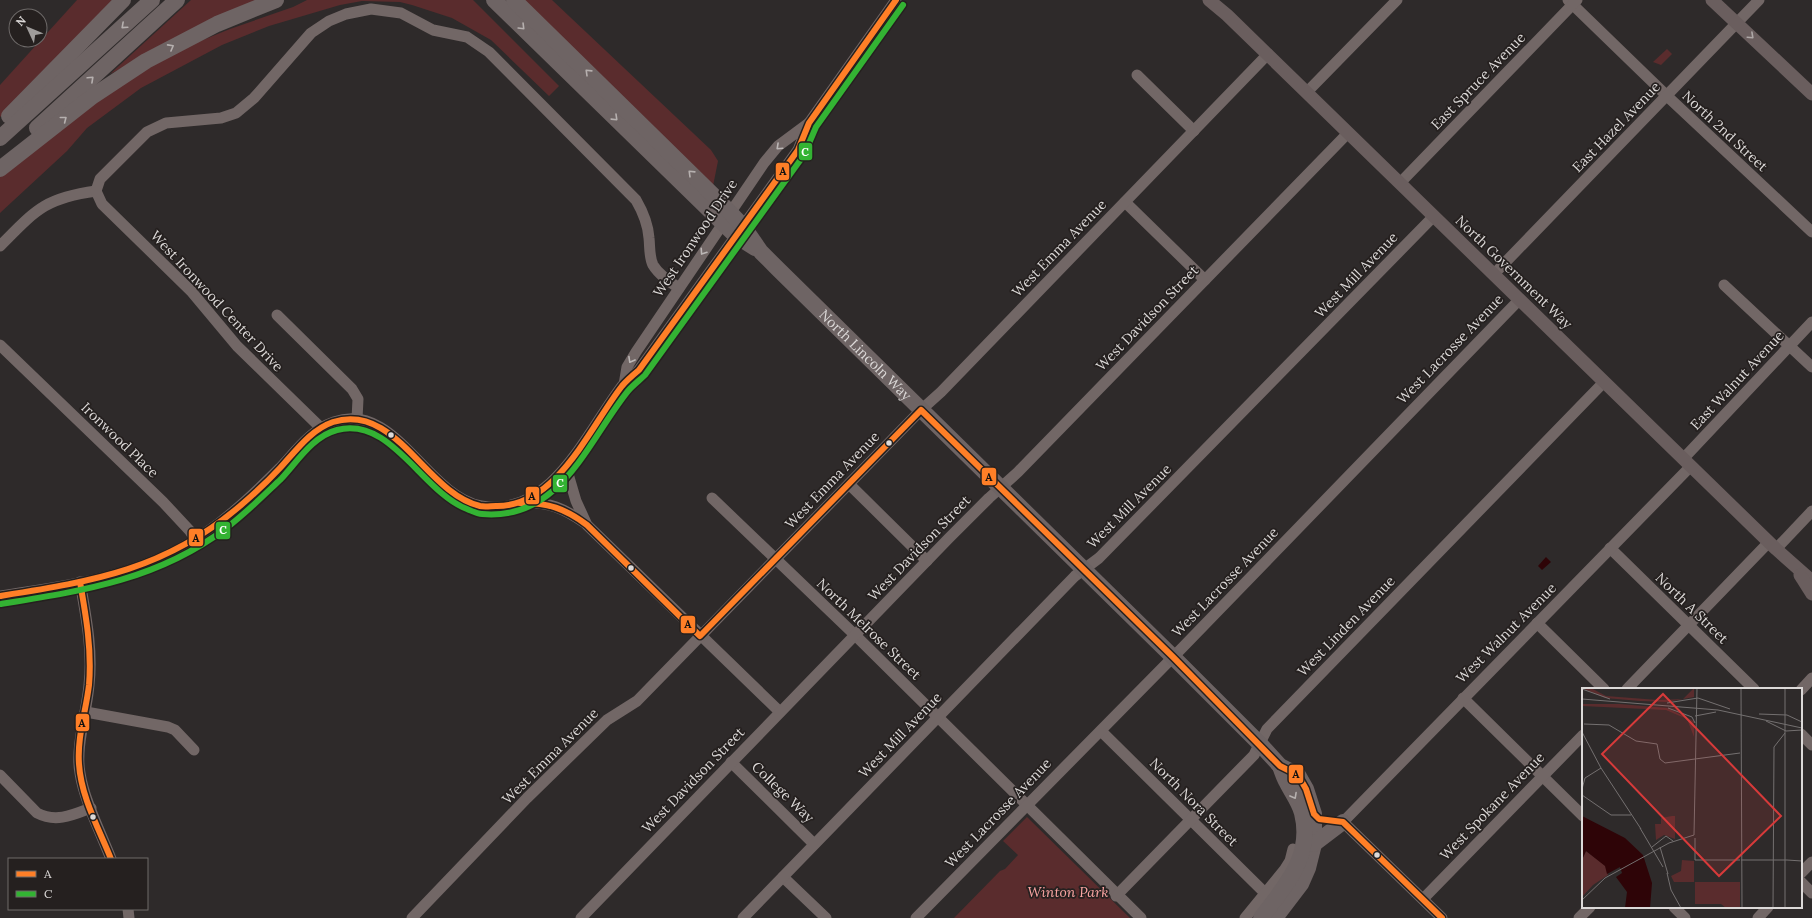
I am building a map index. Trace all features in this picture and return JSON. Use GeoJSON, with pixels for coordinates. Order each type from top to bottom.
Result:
{"type":"FeatureCollection","features":[{"type":"Feature","properties":{"kind":"highway"},"geometry":{"type":"LineString","coordinates":[[0,125],[122,0]]}},
{"type":"Feature","properties":{"kind":"highway"},"geometry":{"type":"LineString","coordinates":[[0,138],[152,0]]}},
{"type":"Feature","properties":{"kind":"highway"},"geometry":{"type":"LineString","coordinates":[[0,162],[177,0]]}},
{"type":"Feature","properties":{"kind":"highway"},"geometry":{"type":"LineString","coordinates":[[0,169],[93,96],[146,61],[217,24],[276,0]]}},
{"type":"Feature","properties":{"kind":"highway"},"geometry":{"type":"LineString","coordinates":[[494,0],[727,218]]}},
{"type":"Feature","properties":{"kind":"highway"},"geometry":{"type":"LineString","coordinates":[[514,0],[727,218]]}},
{"type":"Feature","properties":{"kind":"highway","name":"North Lincoln Way"},"geometry":{"type":"LineString","coordinates":[[727,218],[1173,657],[1280,766]]}},
{"type":"Feature","properties":{"kind":"highway"},"geometry":{"type":"LineString","coordinates":[[1275,918],[1301,884],[1308,868],[1314,844],[1314,814],[1306,789],[1298,776],[1280,766]]}},
{"type":"Feature","properties":{"kind":"highway"},"geometry":{"type":"LineString","coordinates":[[1261,918],[1289,882],[1298,865],[1303,847],[1304,827],[1302,814],[1296,797],[1287,783],[1280,766]]}},
{"type":"Feature","properties":{"kind":"highway"},"geometry":{"type":"LineString","coordinates":[[1314,814],[1319,819],[1326,821],[1343,822]]}},
{"type":"Feature","properties":{"kind":"highway"},"geometry":{"type":"LineString","coordinates":[[1314,844],[1343,822]]}},
{"type":"Feature","properties":{"kind":"main road","name":"North Government Way"},"geometry":{"type":"LineString","coordinates":[[1209,0],[1268,54],[1687,463],[1796,568],[1812,581]]}},
{"type":"Feature","properties":{"kind":"main road"},"geometry":{"type":"LineString","coordinates":[[1712,0],[1812,94]]}},
{"type":"Feature","properties":{"kind":"main road","name":"North Government Way"},"geometry":{"type":"LineString","coordinates":[[1796,568],[1812,594]]}},
{"type":"Feature","properties":{"kind":"street","name":"West Ironwood Drive"},"geometry":{"type":"LineString","coordinates":[[0,596],[80,582],[130,569],[156,559],[195,539],[233,513],[256,492],[308,438],[321,428],[335,422],[357,419],[364,420],[390,434],[444,486],[460,498],[479,505],[491,507],[510,506],[520,503],[541,491],[566,467],[624,384],[640,370],[798,150],[809,123],[896,0]]}},
{"type":"Feature","properties":{"kind":"street"},"geometry":{"type":"LineString","coordinates":[[1307,92],[1397,0]]}},
{"type":"Feature","properties":{"kind":"street","name":"East Hazel Avenue"},"geometry":{"type":"LineString","coordinates":[[1494,274],[1759,0]]}},
{"type":"Feature","properties":{"kind":"street","name":"North 2nd Street"},"geometry":{"type":"LineString","coordinates":[[1573,2],[1667,96],[1812,232]]}},
{"type":"Feature","properties":{"kind":"street","name":"East Spruce Avenue"},"geometry":{"type":"LineString","coordinates":[[1400,183],[1573,2]]}},
{"type":"Feature","properties":{"kind":"street"},"geometry":{"type":"LineString","coordinates":[[0,246],[26,219],[47,204],[77,194],[96,191],[100,179],[123,154],[147,132],[166,123],[221,118],[236,113],[254,98],[311,33],[329,21],[346,14],[371,9],[401,12],[433,30],[460,34],[477,42],[524,86],[636,200],[647,223],[649,250],[653,264],[658,272],[679,288]]}},
{"type":"Feature","properties":{"kind":"street","name":"West Emma Avenue"},"geometry":{"type":"LineString","coordinates":[[412,918],[527,798],[607,720],[637,701],[921,410],[947,387],[1268,54]]}},
{"type":"Feature","properties":{"kind":"street"},"geometry":{"type":"LineString","coordinates":[[1137,75],[1194,130]]}},
{"type":"Feature","properties":{"kind":"street","name":"West Ironwood Drive"},"geometry":{"type":"LineString","coordinates":[[624,384],[627,367],[636,352],[764,163],[778,146],[809,123]]}},
{"type":"Feature","properties":{"kind":"street","name":"West Davidson Street"},"geometry":{"type":"LineString","coordinates":[[581,918],[855,635],[1000,488],[1018,472],[1348,133]]}},
{"type":"Feature","properties":{"kind":"street","name":"West Ironwood Center Drive"},"geometry":{"type":"LineString","coordinates":[[96,191],[102,204],[191,291],[237,346],[321,428]]}},
{"type":"Feature","properties":{"kind":"street"},"geometry":{"type":"LineString","coordinates":[[1125,202],[1205,280]]}},
{"type":"Feature","properties":{"kind":"street","name":"West Mill Avenue"},"geometry":{"type":"LineString","coordinates":[[743,918],[1064,587],[1099,558],[1434,216]]}},
{"type":"Feature","properties":{"kind":"street"},"geometry":{"type":"LineString","coordinates":[[1724,285],[1812,367]]}},
{"type":"Feature","properties":{"kind":"street","name":"West Lacrosse Avenue"},"geometry":{"type":"LineString","coordinates":[[916,918],[1173,657],[1520,299]]}},
{"type":"Feature","properties":{"kind":"street"},"geometry":{"type":"LineString","coordinates":[[277,315],[352,389],[358,399],[357,419]]}},
{"type":"Feature","properties":{"kind":"street","name":"East Walnut Avenue"},"geometry":{"type":"LineString","coordinates":[[1687,463],[1789,346],[1812,322]]}},
{"type":"Feature","properties":{"kind":"street","name":"Ironwood Place"},"geometry":{"type":"LineString","coordinates":[[0,345],[163,502],[190,531],[195,539]]}},
{"type":"Feature","properties":{"kind":"street","name":"West Linden Avenue"},"geometry":{"type":"LineString","coordinates":[[1116,896],[1254,755],[1263,735],[1269,728],[1604,382]]}},
{"type":"Feature","properties":{"kind":"street","name":"West Walnut Avenue"},"geometry":{"type":"LineString","coordinates":[[1343,822],[1610,548],[1687,463]]}},
{"type":"Feature","properties":{"kind":"street"},"geometry":{"type":"LineString","coordinates":[[566,467],[576,501],[587,525]]}},
{"type":"Feature","properties":{"kind":"street"},"geometry":{"type":"LineString","coordinates":[[849,484],[928,561]]}},
{"type":"Feature","properties":{"kind":"street","name":"North Melrose Street"},"geometry":{"type":"LineString","coordinates":[[712,498],[855,635],[1116,896],[1141,918]]}},
{"type":"Feature","properties":{"kind":"street"},"geometry":{"type":"LineString","coordinates":[[520,503],[540,502],[552,504],[565,510],[587,525],[780,712]]}},
{"type":"Feature","properties":{"kind":"street"},"geometry":{"type":"LineString","coordinates":[[1628,688],[1688,626],[1812,511]]}},
{"type":"Feature","properties":{"kind":"street","name":"North A Street"},"geometry":{"type":"LineString","coordinates":[[1610,548],[1753,688]]}},
{"type":"Feature","properties":{"kind":"street"},"geometry":{"type":"LineString","coordinates":[[80,582],[87,623],[90,657],[90,684],[79,764],[84,788],[111,858]]}},
{"type":"Feature","properties":{"kind":"street"},"geometry":{"type":"LineString","coordinates":[[1537,623],[1603,688]]}},
{"type":"Feature","properties":{"kind":"street"},"geometry":{"type":"LineString","coordinates":[[1802,689],[1812,678]]}},
{"type":"Feature","properties":{"kind":"street"},"geometry":{"type":"LineString","coordinates":[[1463,698],[1582,815]]}},
{"type":"Feature","properties":{"kind":"street"},"geometry":{"type":"LineString","coordinates":[[86,712],[168,727],[175,730],[194,750]]}},
{"type":"Feature","properties":{"kind":"street","name":"North Nora Street"},"geometry":{"type":"LineString","coordinates":[[1101,730],[1266,894]]}},
{"type":"Feature","properties":{"kind":"street"},"geometry":{"type":"LineString","coordinates":[[1802,735],[1812,745]]}},
{"type":"Feature","properties":{"kind":"street","name":"West Spokane Avenue"},"geometry":{"type":"LineString","coordinates":[[1423,899],[1582,736]]}},
{"type":"Feature","properties":{"kind":"street","name":"College Way"},"geometry":{"type":"LineString","coordinates":[[731,762],[814,844]]}},
{"type":"Feature","properties":{"kind":"street"},"geometry":{"type":"LineString","coordinates":[[0,776],[37,813],[44,817],[58,819],[68,817],[91,808]]}},
{"type":"Feature","properties":{"kind":"street"},"geometry":{"type":"LineString","coordinates":[[1343,822],[1442,918]]}},
{"type":"Feature","properties":{"kind":"street"},"geometry":{"type":"LineString","coordinates":[[1245,918],[1266,894],[1287,865],[1293,849]]}},
{"type":"Feature","properties":{"kind":"street"},"geometry":{"type":"LineString","coordinates":[[1802,872],[1812,862]]}},
{"type":"Feature","properties":{"kind":"street"},"geometry":{"type":"LineString","coordinates":[[783,876],[826,918]]}},
{"type":"Feature","properties":{"kind":"street"},"geometry":{"type":"LineString","coordinates":[[1802,883],[1812,893]]}},
{"type":"Feature","properties":{"kind":"street"},"geometry":{"type":"LineString","coordinates":[[1579,918],[1589,908]]}},
{"type":"Feature","properties":{"kind":"street"},"geometry":{"type":"LineString","coordinates":[[1675,908],[1685,918]]}},
{"type":"Feature","properties":{"kind":"street"},"geometry":{"type":"LineString","coordinates":[[1758,918],[1767,908]]}},
{"type":"Feature","properties":{"kind":"green space"},"geometry":{"type":"Polygon","coordinates":[[[77,0],[117,0],[90,29],[0,117],[0,85],[34,48],[48,48],[48,32],[77,0]]]}},
{"type":"Feature","properties":{"kind":"green space"},"geometry":{"type":"Polygon","coordinates":[[[191,0],[261,0],[110,74],[191,0]]]}},
{"type":"Feature","properties":{"kind":"green space"},"geometry":{"type":"Polygon","coordinates":[[[307,0],[473,0],[559,86],[549,96],[491,40],[452,18],[400,2],[362,1],[340,5],[269,26],[222,45],[141,88],[87,128],[67,151],[0,213],[0,176],[131,76],[178,50],[230,29],[293,7],[307,0]]]}},
{"type":"Feature","properties":{"kind":"green space"},"geometry":{"type":"Polygon","coordinates":[[[524,0],[552,0],[711,150],[718,161],[713,186],[524,0]]]}},
{"type":"Feature","properties":{"kind":"green space"},"geometry":{"type":"Polygon","coordinates":[[[1667,49],[1672,54],[1661,65],[1653,62],[1667,49]]]}},
{"type":"Feature","properties":{"kind":"green space","name":"Winton Park"},"geometry":{"type":"Polygon","coordinates":[[[1027,817],[1130,918],[954,918],[1000,871],[1005,869],[1018,855],[1003,841],[1027,817]]]}},
{"type":"Feature","properties":{"kind":"shaded area"},"geometry":{"type":"Polygon","coordinates":[[[1546,557],[1551,562],[1542,570],[1538,566],[1546,557]]]}},
{"type":"Feature","properties":{"kind":"transit line","name":"A"},"geometry":{"type":"LineString","coordinates":[[0,596],[67,585],[97,578],[156,559],[184,545],[212,528],[240,506],[270,478],[310,436],[317,430],[333,422],[355,419],[375,425],[393,436],[443,485],[460,498],[480,506],[496,506],[518,503],[537,493],[554,479],[570,462],[622,386],[639,370],[798,150],[809,123],[896,0]]}},
{"type":"Feature","properties":{"kind":"transit line","name":"C"},"geometry":{"type":"LineString","coordinates":[[1,604],[61,594],[118,581],[146,572],[173,560],[199,546],[225,529],[254,505],[281,479],[306,450],[320,438],[337,430],[356,429],[374,434],[390,444],[450,500],[478,514],[509,513],[532,505],[552,492],[585,454],[628,391],[645,375],[804,155],[816,127],[903,5]]}},
{"type":"Feature","properties":{"kind":"transit line","name":"A"},"geometry":{"type":"LineString","coordinates":[[520,503],[548,505],[579,519],[587,525],[700,636],[921,410],[1173,657],[1280,766],[1298,775],[1306,789],[1314,814],[1319,819],[1343,822],[1442,918]]}},
{"type":"Feature","properties":{"kind":"transit line","name":"A"},"geometry":{"type":"LineString","coordinates":[[80,582],[88,633],[90,659],[88,695],[79,744],[80,776],[87,801],[111,858]]}}]}
